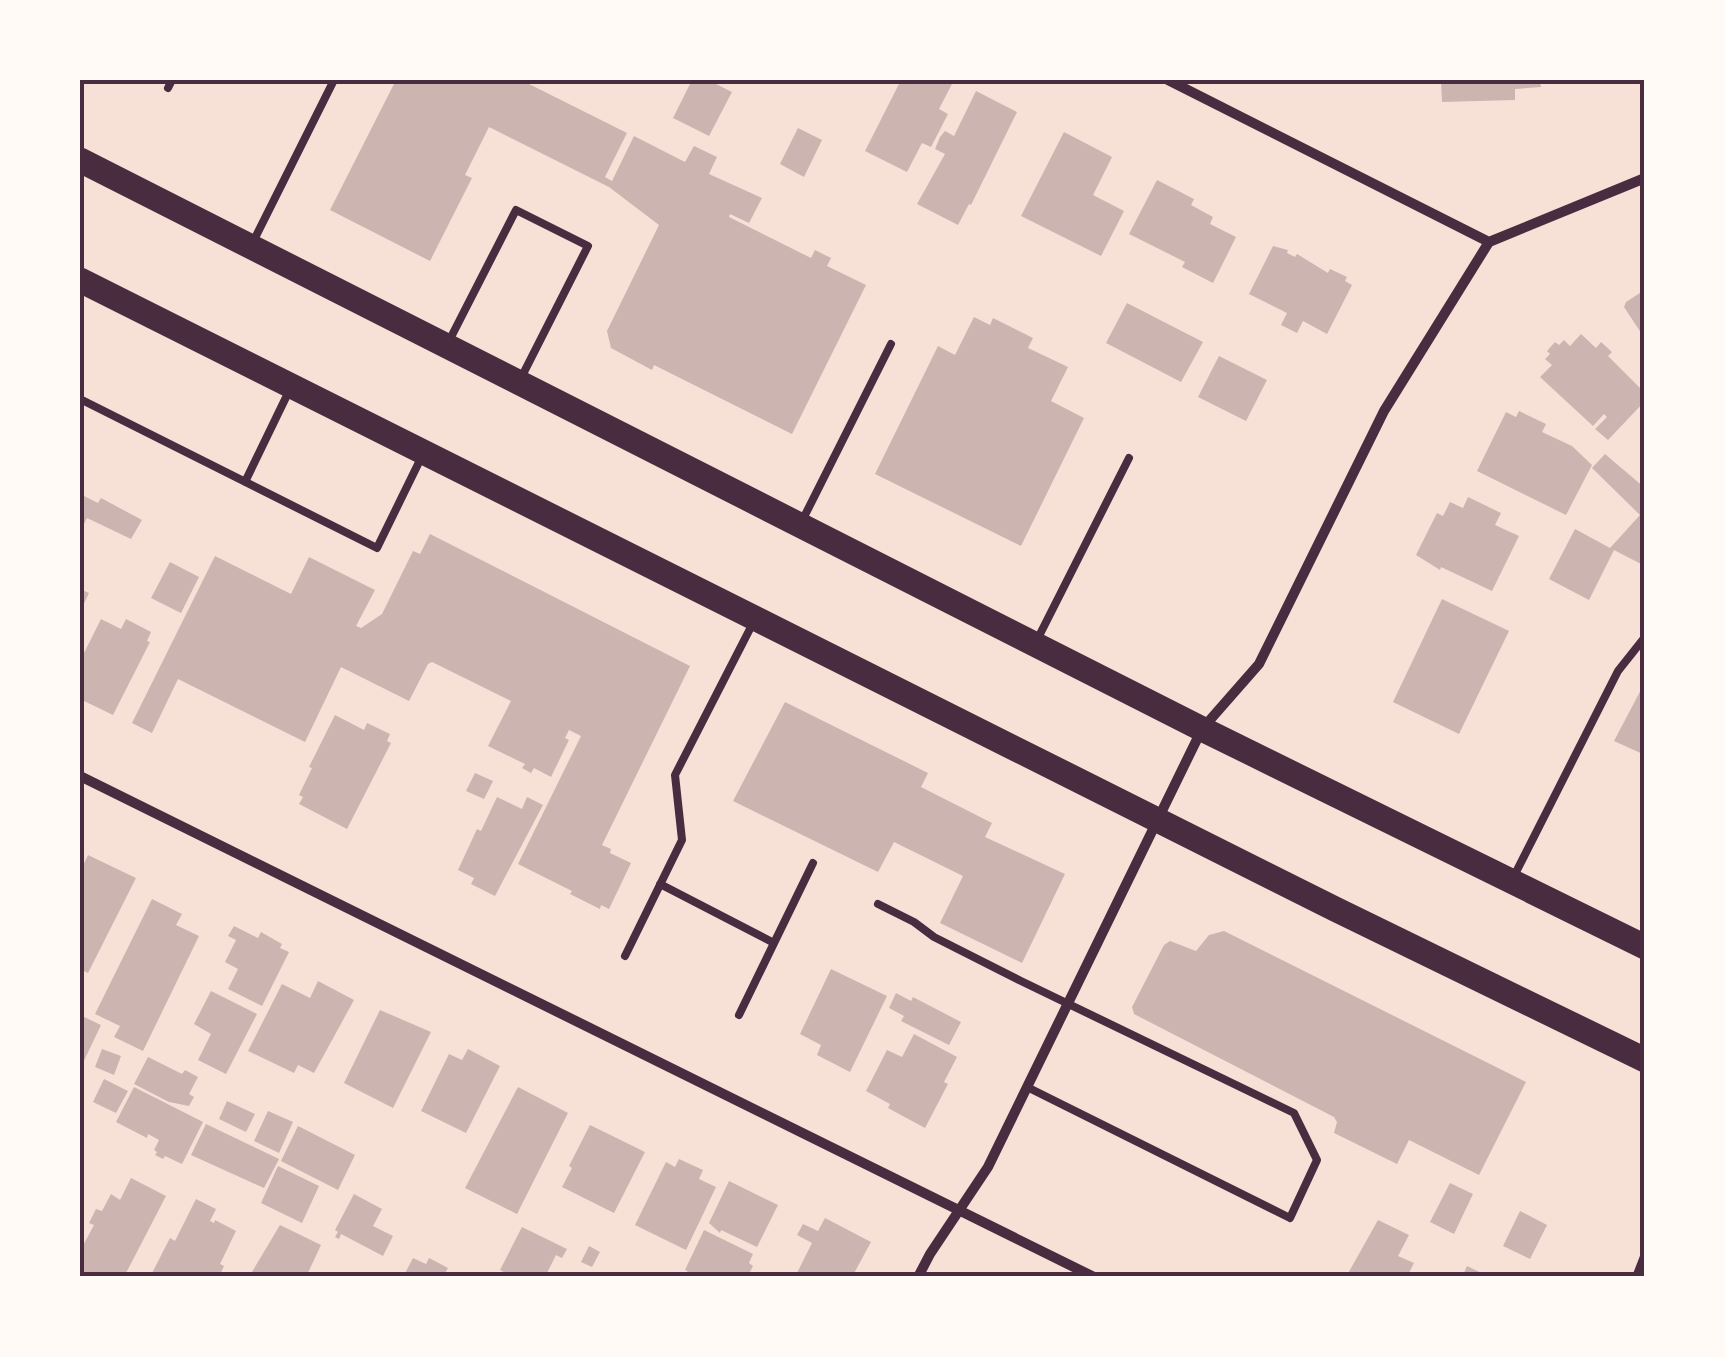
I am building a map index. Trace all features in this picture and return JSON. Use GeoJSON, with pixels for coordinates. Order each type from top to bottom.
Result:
{"type":"FeatureCollection","features":[{"type":"Feature","properties":{"kind":"main road"},"geometry":{"type":"LineString","coordinates":[[80,160],[1202,730],[1645,947]]}},
{"type":"Feature","properties":{"kind":"main road"},"geometry":{"type":"LineString","coordinates":[[83,288],[292,385],[1645,1060]]}},
{"type":"Feature","properties":{"kind":"street"},"geometry":{"type":"LineString","coordinates":[[1168,80],[1489,242]]}},
{"type":"Feature","properties":{"kind":"street"},"geometry":{"type":"LineString","coordinates":[[918,1277],[988,1166],[1202,730],[1259,664],[1384,411],[1489,242],[1645,178]]}},
{"type":"Feature","properties":{"kind":"street"},"geometry":{"type":"LineString","coordinates":[[80,776],[1094,1277]]}},
{"type":"Feature","properties":{"kind":"lane"},"geometry":{"type":"LineString","coordinates":[[250,248],[334,80]]}},
{"type":"Feature","properties":{"kind":"lane"},"geometry":{"type":"LineString","coordinates":[[446,348],[516,210],[588,246],[518,384]]}},
{"type":"Feature","properties":{"kind":"lane"},"geometry":{"type":"LineString","coordinates":[[800,525],[891,344]]}},
{"type":"Feature","properties":{"kind":"lane"},"geometry":{"type":"LineString","coordinates":[[245,482],[292,385]]}},
{"type":"Feature","properties":{"kind":"lane"},"geometry":{"type":"LineString","coordinates":[[80,399],[378,548],[424,453]]}},
{"type":"Feature","properties":{"kind":"lane"},"geometry":{"type":"LineString","coordinates":[[1035,644],[1128,458]]}},
{"type":"Feature","properties":{"kind":"lane"},"geometry":{"type":"LineString","coordinates":[[625,956],[682,840],[674,775],[755,618]]}},
{"type":"Feature","properties":{"kind":"lane"},"geometry":{"type":"LineString","coordinates":[[1510,882],[1618,671],[1645,637]]}},
{"type":"Feature","properties":{"kind":"lane"},"geometry":{"type":"LineString","coordinates":[[739,1015],[813,864]]}},
{"type":"Feature","properties":{"kind":"lane"},"geometry":{"type":"LineString","coordinates":[[660,884],[774,943]]}},
{"type":"Feature","properties":{"kind":"lane"},"geometry":{"type":"LineString","coordinates":[[878,904],[934,937],[1294,1113],[1317,1160],[1290,1218],[1026,1087]]}},
{"type":"Feature","properties":{"kind":"lane"},"geometry":{"type":"LineString","coordinates":[[1636,1277],[1645,1254]]}},
{"type":"Feature","properties":{"kind":"building"},"geometry":{"type":"Polygon","coordinates":[[[396,80],[521,80],[627,133],[605,177],[612,181],[634,136],[685,162],[694,146],[717,157],[709,174],[762,198],[749,223],[730,214],[729,217],[811,258],[815,250],[831,258],[827,266],[866,285],[792,434],[654,365],[652,370],[611,348],[607,331],[659,225],[609,187],[489,127],[465,175],[472,178],[430,261],[330,210],[396,80]]]}},
{"type":"Feature","properties":{"kind":"building"},"geometry":{"type":"Polygon","coordinates":[[[692,80],[708,80],[732,92],[709,136],[673,118],[692,80]]]}},
{"type":"Feature","properties":{"kind":"building"},"geometry":{"type":"Polygon","coordinates":[[[901,80],[954,80],[939,109],[948,114],[931,147],[922,143],[907,172],[865,151],[901,80]]]}},
{"type":"Feature","properties":{"kind":"building"},"geometry":{"type":"Polygon","coordinates":[[[1441,80],[1540,80],[1541,87],[1515,89],[1515,100],[1442,102],[1441,80]]]}},
{"type":"Feature","properties":{"kind":"building"},"geometry":{"type":"Polygon","coordinates":[[[976,91],[1017,112],[958,225],[917,204],[945,154],[935,149],[940,137],[945,131],[954,136],[976,91]]]}},
{"type":"Feature","properties":{"kind":"building"},"geometry":{"type":"Polygon","coordinates":[[[798,128],[822,140],[804,177],[780,164],[798,128]]]}},
{"type":"Feature","properties":{"kind":"building"},"geometry":{"type":"Polygon","coordinates":[[[1064,132],[1112,157],[1093,195],[1124,211],[1101,256],[1021,216],[1064,132]]]}},
{"type":"Feature","properties":{"kind":"building"},"geometry":{"type":"Polygon","coordinates":[[[1157,180],[1194,199],[1191,205],[1213,217],[1210,224],[1236,237],[1213,283],[1182,267],[1185,262],[1129,234],[1157,180]]]}},
{"type":"Feature","properties":{"kind":"building"},"geometry":{"type":"Polygon","coordinates":[[[1273,246],[1288,250],[1295,257],[1297,254],[1328,273],[1330,269],[1347,277],[1345,281],[1352,285],[1327,334],[1303,321],[1297,333],[1281,325],[1287,313],[1249,294],[1273,246]]]}},
{"type":"Feature","properties":{"kind":"building"},"geometry":{"type":"Polygon","coordinates":[[[1645,284],[1645,339],[1624,307],[1643,291],[1640,287],[1645,284]]]}},
{"type":"Feature","properties":{"kind":"building"},"geometry":{"type":"Polygon","coordinates":[[[1127,303],[1203,342],[1181,382],[1106,343],[1127,303]]]}},
{"type":"Feature","properties":{"kind":"building"},"geometry":{"type":"Polygon","coordinates":[[[974,317],[990,325],[993,318],[1033,338],[1028,348],[1068,367],[1051,401],[1084,418],[1021,546],[875,474],[938,346],[955,355],[974,317]]]}},
{"type":"Feature","properties":{"kind":"building"},"geometry":{"type":"Polygon","coordinates":[[[1581,334],[1596,348],[1601,342],[1612,352],[1608,356],[1645,393],[1645,401],[1608,440],[1595,429],[1607,417],[1604,414],[1593,426],[1540,377],[1552,365],[1545,359],[1555,342],[1559,345],[1564,340],[1570,346],[1581,334]]]}},
{"type":"Feature","properties":{"kind":"building"},"geometry":{"type":"Polygon","coordinates":[[[1219,356],[1267,380],[1246,421],[1198,397],[1219,356]]]}},
{"type":"Feature","properties":{"kind":"building"},"geometry":{"type":"Polygon","coordinates":[[[1519,411],[1546,424],[1542,432],[1572,446],[1592,465],[1566,515],[1477,471],[1506,412],[1516,417],[1519,411]]]}},
{"type":"Feature","properties":{"kind":"building"},"geometry":{"type":"Polygon","coordinates":[[[1605,454],[1645,488],[1645,566],[1614,550],[1589,600],[1549,579],[1575,529],[1610,548],[1640,515],[1592,468],[1605,454]]]}},
{"type":"Feature","properties":{"kind":"building"},"geometry":{"type":"Polygon","coordinates":[[[80,494],[98,503],[101,498],[142,520],[131,539],[87,518],[80,532],[80,494]]]}},
{"type":"Feature","properties":{"kind":"building"},"geometry":{"type":"Polygon","coordinates":[[[1468,497],[1501,513],[1495,525],[1519,536],[1492,591],[1441,567],[1440,570],[1416,555],[1437,513],[1443,516],[1450,502],[1463,508],[1468,497]]]}},
{"type":"Feature","properties":{"kind":"building"},"geometry":{"type":"Polygon","coordinates":[[[430,534],[690,666],[602,845],[631,863],[609,909],[601,905],[600,909],[518,864],[581,736],[569,730],[565,738],[569,740],[551,777],[534,768],[531,773],[522,768],[525,764],[488,746],[511,701],[432,662],[409,701],[341,667],[305,742],[178,679],[152,733],[132,723],[215,556],[291,594],[309,557],[375,590],[356,626],[361,628],[382,614],[413,551],[420,554],[430,534]]]}},
{"type":"Feature","properties":{"kind":"building"},"geometry":{"type":"Polygon","coordinates":[[[170,562],[199,577],[181,613],[151,598],[170,562]]]}},
{"type":"Feature","properties":{"kind":"building"},"geometry":{"type":"Polygon","coordinates":[[[80,589],[89,593],[80,612],[80,589]]]}},
{"type":"Feature","properties":{"kind":"building"},"geometry":{"type":"Polygon","coordinates":[[[1442,599],[1509,631],[1459,734],[1393,702],[1442,599]]]}},
{"type":"Feature","properties":{"kind":"building"},"geometry":{"type":"Polygon","coordinates":[[[101,619],[121,629],[126,619],[151,632],[147,641],[150,642],[113,715],[80,699],[80,661],[101,619]]]}},
{"type":"Feature","properties":{"kind":"building"},"geometry":{"type":"Polygon","coordinates":[[[1645,682],[1645,755],[1614,741],[1645,682]]]}},
{"type":"Feature","properties":{"kind":"building"},"geometry":{"type":"Polygon","coordinates":[[[785,702],[928,773],[921,787],[992,823],[985,837],[1065,874],[1022,963],[940,923],[963,876],[894,842],[878,872],[733,801],[785,702]]]}},
{"type":"Feature","properties":{"kind":"building"},"geometry":{"type":"Polygon","coordinates":[[[335,715],[364,730],[367,723],[390,734],[387,741],[391,743],[347,829],[299,804],[303,797],[299,795],[312,768],[309,767],[335,715]]]}},
{"type":"Feature","properties":{"kind":"building"},"geometry":{"type":"Polygon","coordinates":[[[475,773],[493,781],[484,799],[466,791],[475,773]]]}},
{"type":"Feature","properties":{"kind":"building"},"geometry":{"type":"Polygon","coordinates":[[[497,797],[522,809],[527,797],[543,805],[495,896],[471,884],[474,878],[458,870],[497,797]]]}},
{"type":"Feature","properties":{"kind":"building"},"geometry":{"type":"Polygon","coordinates":[[[88,855],[136,878],[88,973],[80,969],[80,872],[88,855]]]}},
{"type":"Feature","properties":{"kind":"building"},"geometry":{"type":"Polygon","coordinates":[[[152,899],[182,914],[176,925],[199,936],[143,1051],[114,1037],[120,1026],[95,1014],[152,899]]]}},
{"type":"Feature","properties":{"kind":"building"},"geometry":{"type":"Polygon","coordinates":[[[234,926],[258,938],[261,932],[289,952],[262,1006],[228,989],[238,969],[225,962],[236,940],[228,936],[234,926]]]}},
{"type":"Feature","properties":{"kind":"building"},"geometry":{"type":"Polygon","coordinates":[[[1224,931],[1526,1082],[1479,1175],[1409,1140],[1397,1164],[1334,1133],[1334,1117],[1134,1014],[1132,1007],[1164,945],[1170,941],[1196,951],[1209,935],[1224,931]]]}},
{"type":"Feature","properties":{"kind":"building"},"geometry":{"type":"Polygon","coordinates":[[[831,969],[887,996],[850,1072],[817,1055],[821,1045],[800,1034],[831,969]]]}},
{"type":"Feature","properties":{"kind":"building"},"geometry":{"type":"Polygon","coordinates":[[[318,981],[354,1000],[314,1073],[298,1065],[294,1073],[248,1051],[282,984],[310,998],[318,981]]]}},
{"type":"Feature","properties":{"kind":"building"},"geometry":{"type":"Polygon","coordinates":[[[211,991],[257,1014],[226,1074],[198,1060],[211,1034],[194,1024],[211,991]]]}},
{"type":"Feature","properties":{"kind":"building"},"geometry":{"type":"Polygon","coordinates":[[[896,993],[911,1001],[913,997],[961,1022],[949,1045],[901,1021],[904,1016],[889,1008],[896,993]]]}},
{"type":"Feature","properties":{"kind":"building"},"geometry":{"type":"Polygon","coordinates":[[[380,1010],[431,1032],[393,1108],[344,1083],[380,1010]]]}},
{"type":"Feature","properties":{"kind":"building"},"geometry":{"type":"Polygon","coordinates":[[[80,1015],[101,1025],[80,1069],[80,1015]]]}},
{"type":"Feature","properties":{"kind":"building"},"geometry":{"type":"Polygon","coordinates":[[[914,1034],[957,1057],[925,1128],[866,1091],[887,1050],[902,1057],[914,1034]]]}},
{"type":"Feature","properties":{"kind":"building"},"geometry":{"type":"Polygon","coordinates":[[[102,1049],[121,1056],[114,1075],[95,1067],[102,1049]]]}},
{"type":"Feature","properties":{"kind":"building"},"geometry":{"type":"Polygon","coordinates":[[[468,1049],[500,1066],[466,1133],[421,1111],[449,1054],[462,1060],[468,1049]]]}},
{"type":"Feature","properties":{"kind":"building"},"geometry":{"type":"Polygon","coordinates":[[[148,1057],[182,1074],[185,1070],[198,1077],[189,1094],[194,1097],[189,1106],[169,1102],[134,1084],[148,1057]]]}},
{"type":"Feature","properties":{"kind":"building"},"geometry":{"type":"Polygon","coordinates":[[[104,1079],[128,1091],[116,1113],[93,1102],[104,1079]]]}},
{"type":"Feature","properties":{"kind":"building"},"geometry":{"type":"Polygon","coordinates":[[[134,1087],[203,1122],[182,1164],[155,1155],[159,1140],[116,1122],[134,1087]]]}},
{"type":"Feature","properties":{"kind":"building"},"geometry":{"type":"Polygon","coordinates":[[[518,1087],[568,1113],[517,1214],[465,1188],[518,1087]]]}},
{"type":"Feature","properties":{"kind":"building"},"geometry":{"type":"Polygon","coordinates":[[[227,1101],[255,1114],[246,1132],[219,1119],[227,1101]]]}},
{"type":"Feature","properties":{"kind":"building"},"geometry":{"type":"Polygon","coordinates":[[[268,1111],[293,1122],[279,1153],[254,1141],[268,1111]]]}},
{"type":"Feature","properties":{"kind":"building"},"geometry":{"type":"Polygon","coordinates":[[[206,1124],[279,1159],[264,1188],[191,1155],[206,1124]]]}},
{"type":"Feature","properties":{"kind":"building"},"geometry":{"type":"Polygon","coordinates":[[[590,1125],[645,1152],[614,1213],[562,1187],[590,1125]]]}},
{"type":"Feature","properties":{"kind":"building"},"geometry":{"type":"Polygon","coordinates":[[[298,1126],[355,1155],[338,1190],[281,1161],[298,1126]]]}},
{"type":"Feature","properties":{"kind":"building"},"geometry":{"type":"Polygon","coordinates":[[[679,1159],[703,1170],[699,1179],[716,1187],[686,1250],[635,1225],[666,1162],[675,1167],[679,1159]]]}},
{"type":"Feature","properties":{"kind":"building"},"geometry":{"type":"Polygon","coordinates":[[[278,1166],[319,1186],[302,1223],[261,1203],[278,1166]]]}},
{"type":"Feature","properties":{"kind":"building"},"geometry":{"type":"Polygon","coordinates":[[[131,1178],[166,1196],[124,1277],[80,1277],[80,1251],[94,1225],[89,1223],[96,1209],[102,1211],[111,1194],[120,1200],[131,1178]]]}},
{"type":"Feature","properties":{"kind":"building"},"geometry":{"type":"Polygon","coordinates":[[[729,1181],[778,1205],[757,1247],[721,1230],[720,1233],[709,1223],[729,1181]]]}},
{"type":"Feature","properties":{"kind":"building"},"geometry":{"type":"Polygon","coordinates":[[[1450,1183],[1473,1194],[1454,1234],[1430,1222],[1450,1183]]]}},
{"type":"Feature","properties":{"kind":"building"},"geometry":{"type":"Polygon","coordinates":[[[354,1194],[382,1209],[373,1226],[393,1236],[383,1256],[341,1234],[339,1239],[335,1237],[354,1194]]]}},
{"type":"Feature","properties":{"kind":"building"},"geometry":{"type":"Polygon","coordinates":[[[196,1199],[216,1209],[210,1221],[236,1231],[220,1264],[224,1266],[219,1277],[150,1277],[170,1238],[175,1241],[196,1199]]]}},
{"type":"Feature","properties":{"kind":"building"},"geometry":{"type":"Polygon","coordinates":[[[1520,1211],[1547,1225],[1530,1259],[1503,1246],[1520,1211]]]}},
{"type":"Feature","properties":{"kind":"building"},"geometry":{"type":"Polygon","coordinates":[[[825,1218],[871,1242],[852,1277],[795,1277],[812,1243],[797,1235],[803,1224],[818,1231],[825,1218]]]}},
{"type":"Feature","properties":{"kind":"building"},"geometry":{"type":"Polygon","coordinates":[[[1378,1220],[1409,1235],[1398,1256],[1414,1263],[1407,1277],[1346,1277],[1378,1220]]]}},
{"type":"Feature","properties":{"kind":"building"},"geometry":{"type":"Polygon","coordinates":[[[280,1225],[321,1245],[306,1277],[249,1277],[280,1225]]]}},
{"type":"Feature","properties":{"kind":"building"},"geometry":{"type":"Polygon","coordinates":[[[522,1227],[567,1249],[562,1258],[556,1255],[545,1277],[513,1277],[500,1270],[522,1227]]]}},
{"type":"Feature","properties":{"kind":"building"},"geometry":{"type":"Polygon","coordinates":[[[704,1230],[753,1254],[748,1276],[689,1275],[685,1270],[704,1230]]]}},
{"type":"Feature","properties":{"kind":"building"},"geometry":{"type":"Polygon","coordinates":[[[589,1246],[600,1252],[592,1267],[581,1262],[589,1246]]]}},
{"type":"Feature","properties":{"kind":"building"},"geometry":{"type":"Polygon","coordinates":[[[413,1258],[426,1264],[429,1258],[448,1268],[443,1277],[403,1277],[413,1258]]]}},
{"type":"Feature","properties":{"kind":"building"},"geometry":{"type":"Polygon","coordinates":[[[1467,1266],[1490,1277],[1462,1277],[1467,1266]]]}}]}
